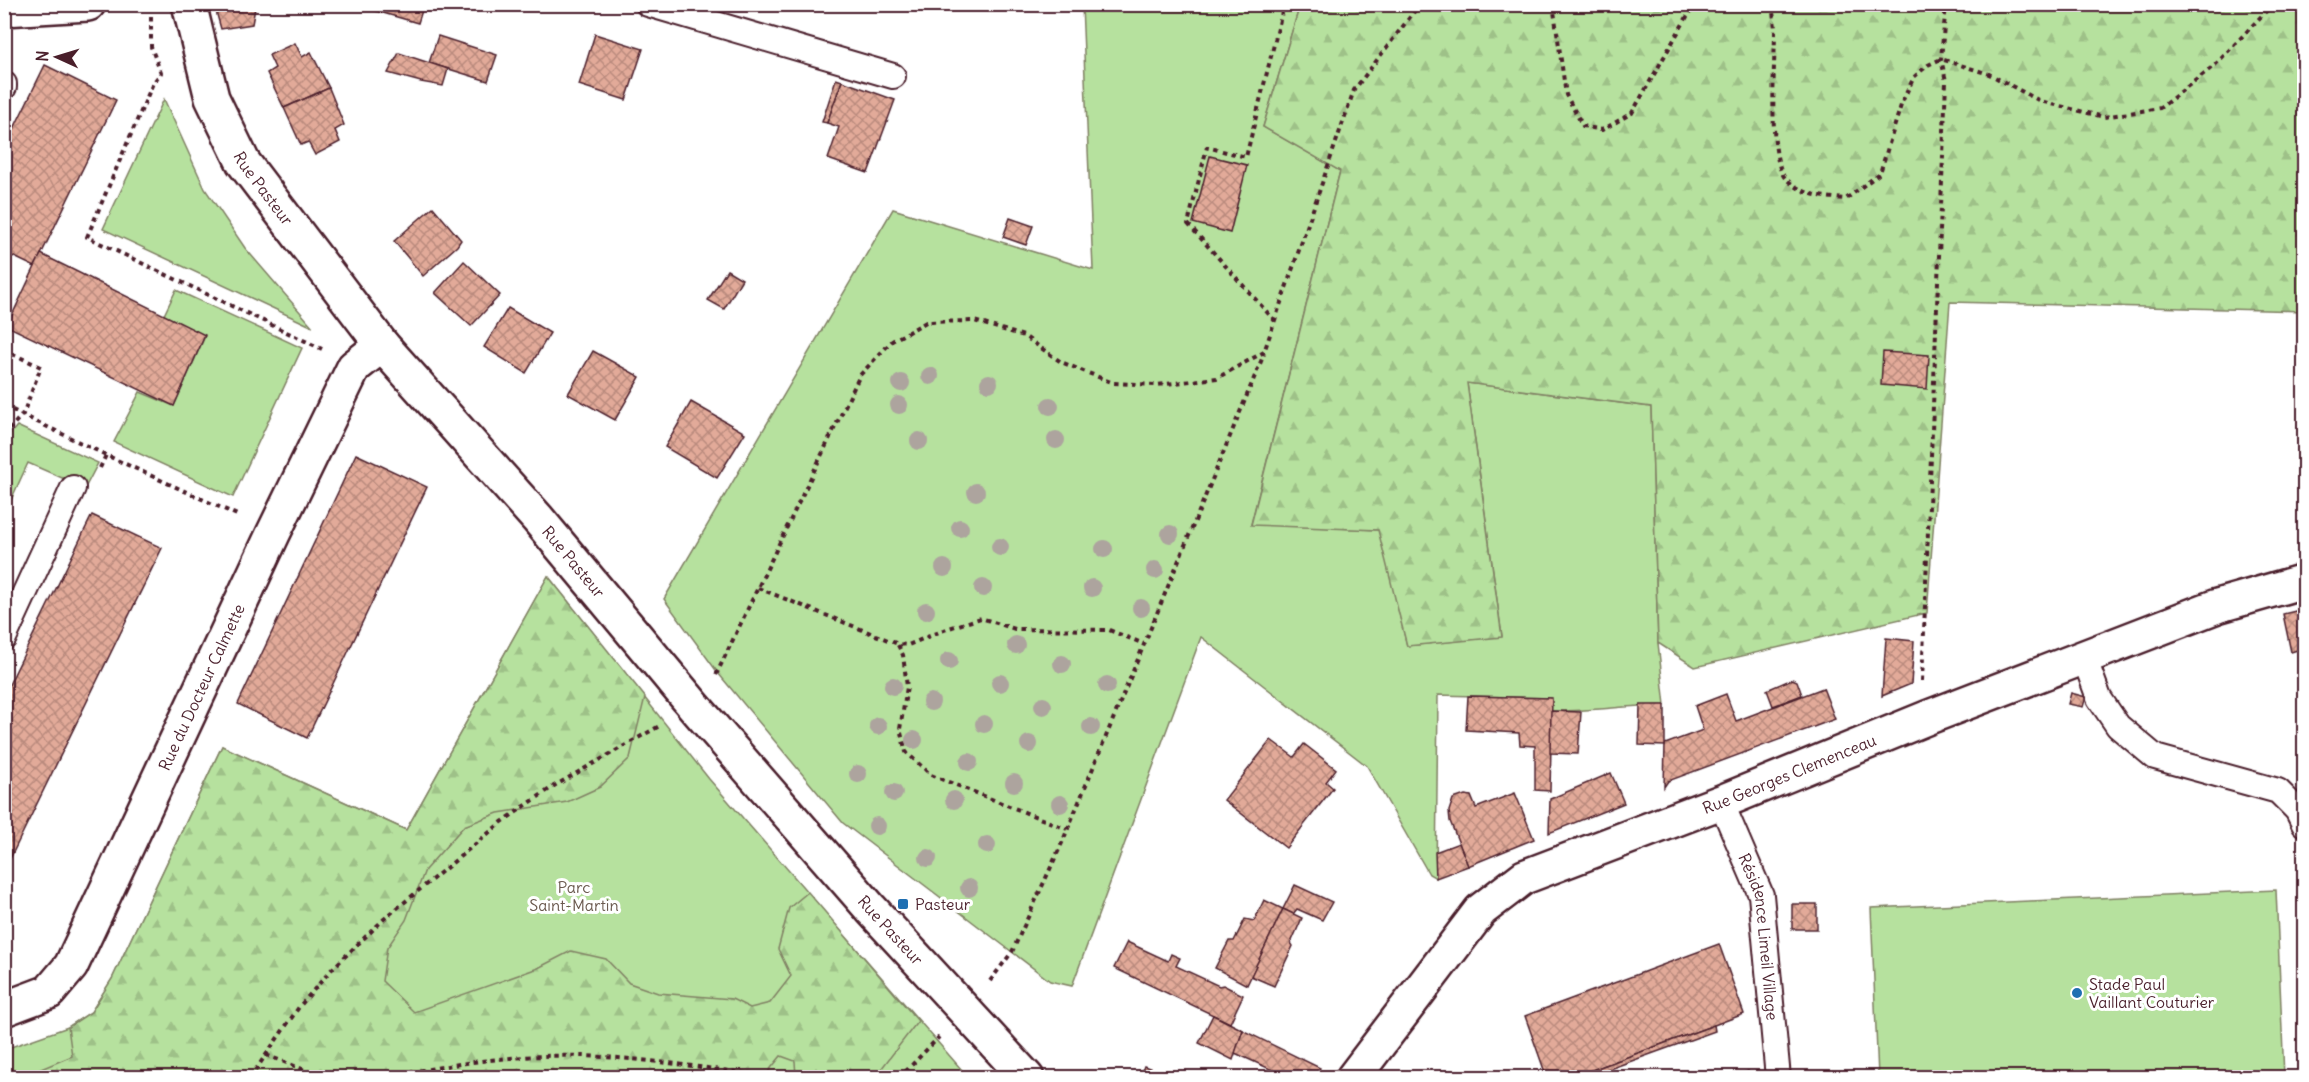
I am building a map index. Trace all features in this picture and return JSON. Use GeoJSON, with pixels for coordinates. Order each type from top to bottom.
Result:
{"type":"FeatureCollection","features":[{"type":"Feature","properties":{"kind":"street"},"geometry":{"type":"LineString","coordinates":[[4,9],[88,4]]}},
{"type":"Feature","properties":{"kind":"street","name":"Rue Pasteur"},"geometry":{"type":"LineString","coordinates":[[189,4],[212,98],[243,162],[382,345],[538,519],[694,706],[872,909],[1027,1077]]}},
{"type":"Feature","properties":{"kind":"street","name":"Rue du Docteur Calmette"},"geometry":{"type":"LineString","coordinates":[[4,1009],[49,992],[71,966],[273,534],[354,367],[382,345]]}},
{"type":"Feature","properties":{"kind":"street","name":"Rue Georges Clemenceau"},"geometry":{"type":"LineString","coordinates":[[1353,1077],[1481,910],[1524,877],[1721,802],[1929,717],[2217,606],[2304,581]]}},
{"type":"Feature","properties":{"kind":"lane"},"geometry":{"type":"LineString","coordinates":[[648,4],[893,76]]}},
{"type":"Feature","properties":{"kind":"lane"},"geometry":{"type":"LineString","coordinates":[[4,638],[73,488]]}},
{"type":"Feature","properties":{"kind":"lane"},"geometry":{"type":"LineString","coordinates":[[2084,657],[2099,698],[2118,726],[2155,757],[2278,791],[2297,810],[2304,824]]}},
{"type":"Feature","properties":{"kind":"lane","name":"Résidence Limeil Village"},"geometry":{"type":"LineString","coordinates":[[1721,802],[1761,895],[1778,1077]]}},
{"type":"Feature","properties":{"kind":"path"},"geometry":{"type":"LineString","coordinates":[[1275,321],[1188,224],[1207,147],[1246,157],[1284,4]]}},
{"type":"Feature","properties":{"kind":"path"},"geometry":{"type":"LineString","coordinates":[[890,1077],[902,1076],[941,1035],[967,1013],[1011,952],[1067,829],[1264,352],[1354,90],[1420,4]]}},
{"type":"Feature","properties":{"kind":"path"},"geometry":{"type":"LineString","coordinates":[[1553,4],[1566,95],[1583,126],[1602,130],[1632,113],[1688,15],[1697,4]]}},
{"type":"Feature","properties":{"kind":"path"},"geometry":{"type":"LineString","coordinates":[[1772,4],[1775,31],[1772,83],[1777,155],[1784,178],[1814,196],[1846,199],[1880,173],[1902,102],[1914,77],[1928,65],[1941,59],[1989,74],[2040,101],[2104,117],[2149,110],[2160,108],[2215,65],[2273,4]]}},
{"type":"Feature","properties":{"kind":"path"},"geometry":{"type":"LineString","coordinates":[[1929,717],[1921,691],[1946,93],[1941,59],[1946,4]]}},
{"type":"Feature","properties":{"kind":"path"},"geometry":{"type":"LineString","coordinates":[[151,15],[151,47],[161,73],[153,82],[87,237],[317,346],[354,367]]}},
{"type":"Feature","properties":{"kind":"path"},"geometry":{"type":"LineString","coordinates":[[250,1077],[299,1007],[330,970],[384,919],[447,865],[502,822],[554,786],[694,706],[718,673],[860,375],[892,341],[926,322],[974,321],[1024,336],[1061,362],[1113,383],[1156,385],[1217,378],[1264,352]]}},
{"type":"Feature","properties":{"kind":"path"},"geometry":{"type":"LineString","coordinates":[[4,350],[41,367],[23,414],[4,435]]}},
{"type":"Feature","properties":{"kind":"path"},"geometry":{"type":"LineString","coordinates":[[4,406],[237,515],[232,525]]}},
{"type":"Feature","properties":{"kind":"path"},"geometry":{"type":"LineString","coordinates":[[758,588],[898,644],[908,645],[981,618],[1015,629],[1109,630],[1144,644]]}},
{"type":"Feature","properties":{"kind":"path"},"geometry":{"type":"LineString","coordinates":[[898,644],[903,655],[907,687],[900,729],[906,752],[931,775],[1067,829]]}},
{"type":"Feature","properties":{"kind":"path"},"geometry":{"type":"LineString","coordinates":[[266,1055],[310,1072],[334,1077]]}},
{"type":"Feature","properties":{"kind":"path"},"geometry":{"type":"LineString","coordinates":[[384,1077],[525,1056],[611,1057],[779,1077]]}},
{"type":"Feature","properties":{"kind":"green space"},"geometry":{"type":"Polygon","coordinates":[[[1082,5],[1300,5],[1263,127],[1340,171],[1251,524],[1379,530],[1407,646],[1502,636],[1467,383],[1651,407],[1658,643],[1665,705],[1551,711],[1551,698],[1438,695],[1436,878],[1429,874],[1367,766],[1201,637],[1072,986],[1050,981],[843,823],[718,673],[664,599],[893,209],[1093,270],[1082,5]]]}},
{"type":"Feature","properties":{"kind":"green space"},"geometry":{"type":"Polygon","coordinates":[[[1300,5],[2304,5],[2304,311],[1950,302],[1927,613],[1695,667],[1658,643],[1651,407],[1467,383],[1502,637],[1407,646],[1378,530],[1251,525],[1340,171],[1263,127],[1300,5]]]}},
{"type":"Feature","properties":{"kind":"green space"},"geometry":{"type":"Polygon","coordinates":[[[164,99],[205,189],[245,248],[313,327],[103,229],[164,99]]]}},
{"type":"Feature","properties":{"kind":"green space"},"geometry":{"type":"Polygon","coordinates":[[[176,290],[302,348],[233,497],[114,442],[140,392],[174,406],[205,336],[164,315],[176,290]]]}},
{"type":"Feature","properties":{"kind":"green space"},"geometry":{"type":"Polygon","coordinates":[[[17,426],[98,463],[85,488],[28,463],[5,513],[5,440],[17,426]]]}},
{"type":"Feature","properties":{"kind":"green space","name":"Parc Saint-Martin"},"geometry":{"type":"Polygon","coordinates":[[[548,576],[709,779],[968,1077],[5,1078],[5,1049],[68,1027],[91,1012],[112,979],[222,746],[406,830],[548,576]]]}},
{"type":"Feature","properties":{"kind":"green space","name":"Parc Saint-Martin"},"geometry":{"type":"Polygon","coordinates":[[[548,576],[645,697],[630,758],[600,787],[567,802],[498,813],[464,826],[425,870],[406,920],[387,948],[382,981],[414,1012],[538,968],[571,951],[606,959],[629,983],[658,993],[732,999],[750,1008],[770,1003],[791,976],[778,949],[789,908],[808,892],[918,1021],[875,1077],[796,1077],[795,1061],[781,1056],[763,1078],[22,1077],[72,1056],[68,1027],[91,1012],[112,979],[222,746],[406,830],[548,576]]]}},
{"type":"Feature","properties":{"kind":"green space","name":"Stade Paul Vaillant Couturier"},"geometry":{"type":"Polygon","coordinates":[[[2276,890],[2284,1077],[1878,1077],[1871,908],[2276,890]]]}},
{"type":"Feature","properties":{"kind":"building"},"geometry":{"type":"Polygon","coordinates":[[[214,4],[243,4],[255,8],[252,24],[221,29],[214,4]]]}},
{"type":"Feature","properties":{"kind":"building"},"geometry":{"type":"Polygon","coordinates":[[[370,4],[424,4],[418,23],[369,9],[370,4]]]}},
{"type":"Feature","properties":{"kind":"building"},"geometry":{"type":"Polygon","coordinates":[[[595,34],[643,49],[626,100],[579,85],[595,34]]]}},
{"type":"Feature","properties":{"kind":"building"},"geometry":{"type":"Polygon","coordinates":[[[438,36],[497,55],[488,81],[429,63],[438,36]]]}},
{"type":"Feature","properties":{"kind":"building"},"geometry":{"type":"Polygon","coordinates":[[[295,43],[302,57],[311,52],[329,88],[284,108],[267,73],[275,68],[269,55],[295,43]]]}},
{"type":"Feature","properties":{"kind":"building"},"geometry":{"type":"Polygon","coordinates":[[[399,53],[448,69],[443,86],[388,73],[399,53]]]}},
{"type":"Feature","properties":{"kind":"building"},"geometry":{"type":"Polygon","coordinates":[[[45,65],[116,100],[35,267],[4,252],[4,149],[45,65]]]}},
{"type":"Feature","properties":{"kind":"building"},"geometry":{"type":"Polygon","coordinates":[[[836,79],[842,81],[827,123],[822,122],[836,79]]]}},
{"type":"Feature","properties":{"kind":"building"},"geometry":{"type":"Polygon","coordinates":[[[842,81],[895,100],[868,173],[828,159],[839,127],[827,123],[842,81]]]}},
{"type":"Feature","properties":{"kind":"building"},"geometry":{"type":"Polygon","coordinates":[[[329,88],[344,125],[335,130],[340,142],[315,155],[308,142],[301,145],[284,108],[329,88]]]}},
{"type":"Feature","properties":{"kind":"building"},"geometry":{"type":"Polygon","coordinates":[[[1210,156],[1247,165],[1230,233],[1193,223],[1210,156]]]}},
{"type":"Feature","properties":{"kind":"building"},"geometry":{"type":"Polygon","coordinates":[[[433,207],[461,240],[423,276],[394,241],[433,207]]]}},
{"type":"Feature","properties":{"kind":"building"},"geometry":{"type":"Polygon","coordinates":[[[1010,218],[1033,226],[1026,245],[1003,237],[1010,218]]]}},
{"type":"Feature","properties":{"kind":"building"},"geometry":{"type":"Polygon","coordinates":[[[41,254],[205,335],[174,406],[7,326],[41,254]]]}},
{"type":"Feature","properties":{"kind":"building"},"geometry":{"type":"Polygon","coordinates":[[[464,261],[500,295],[471,326],[435,293],[464,261]]]}},
{"type":"Feature","properties":{"kind":"building"},"geometry":{"type":"Polygon","coordinates":[[[727,270],[742,279],[724,309],[708,300],[727,270]]]}},
{"type":"Feature","properties":{"kind":"building"},"geometry":{"type":"Polygon","coordinates":[[[508,308],[550,333],[526,373],[484,347],[508,308]]]}},
{"type":"Feature","properties":{"kind":"building"},"geometry":{"type":"Polygon","coordinates":[[[593,351],[640,377],[615,420],[568,394],[593,351]]]}},
{"type":"Feature","properties":{"kind":"building"},"geometry":{"type":"Polygon","coordinates":[[[1883,352],[1929,355],[1927,389],[1881,385],[1883,352]]]}},
{"type":"Feature","properties":{"kind":"building"},"geometry":{"type":"Polygon","coordinates":[[[691,402],[745,433],[717,478],[665,447],[691,402]]]}},
{"type":"Feature","properties":{"kind":"building"},"geometry":{"type":"Polygon","coordinates":[[[356,454],[427,487],[307,738],[238,704],[356,454]]]}},
{"type":"Feature","properties":{"kind":"building"},"geometry":{"type":"Polygon","coordinates":[[[92,515],[162,548],[4,871],[4,695],[92,515]]]}},
{"type":"Feature","properties":{"kind":"building"},"geometry":{"type":"Polygon","coordinates":[[[2304,609],[2304,648],[2291,652],[2283,614],[2304,609]]]}},
{"type":"Feature","properties":{"kind":"building"},"geometry":{"type":"Polygon","coordinates":[[[1886,638],[1914,641],[1911,684],[1882,696],[1886,638]]]}},
{"type":"Feature","properties":{"kind":"building"},"geometry":{"type":"Polygon","coordinates":[[[1792,679],[1797,681],[1802,695],[1773,706],[1767,690],[1792,679]]]}},
{"type":"Feature","properties":{"kind":"building"},"geometry":{"type":"Polygon","coordinates":[[[1823,688],[1835,719],[1668,781],[1664,787],[1665,744],[1703,730],[1695,706],[1726,694],[1736,721],[1823,688]]]}},
{"type":"Feature","properties":{"kind":"building"},"geometry":{"type":"Polygon","coordinates":[[[2071,693],[2086,697],[2083,707],[2068,704],[2071,693]]]}},
{"type":"Feature","properties":{"kind":"building"},"geometry":{"type":"Polygon","coordinates":[[[1468,696],[1552,698],[1550,791],[1535,790],[1535,746],[1520,745],[1519,733],[1466,730],[1468,696]]]}},
{"type":"Feature","properties":{"kind":"building"},"geometry":{"type":"Polygon","coordinates":[[[1640,705],[1665,705],[1665,746],[1639,745],[1640,705]]]}},
{"type":"Feature","properties":{"kind":"building"},"geometry":{"type":"Polygon","coordinates":[[[1551,711],[1581,712],[1578,754],[1550,753],[1551,711]]]}},
{"type":"Feature","properties":{"kind":"building"},"geometry":{"type":"Polygon","coordinates":[[[1271,740],[1294,757],[1304,744],[1336,769],[1326,782],[1333,788],[1286,848],[1224,800],[1271,740]]]}},
{"type":"Feature","properties":{"kind":"building"},"geometry":{"type":"Polygon","coordinates":[[[1611,773],[1624,803],[1549,833],[1550,799],[1611,773]]]}},
{"type":"Feature","properties":{"kind":"building"},"geometry":{"type":"Polygon","coordinates":[[[1515,793],[1534,839],[1468,866],[1450,821],[1449,811],[1453,799],[1465,795],[1471,796],[1476,808],[1515,793]]]}},
{"type":"Feature","properties":{"kind":"building"},"geometry":{"type":"Polygon","coordinates":[[[1459,843],[1468,866],[1436,878],[1435,852],[1459,843]]]}},
{"type":"Feature","properties":{"kind":"building"},"geometry":{"type":"Polygon","coordinates":[[[1295,885],[1332,902],[1322,920],[1297,909],[1293,914],[1283,909],[1295,885]]]}},
{"type":"Feature","properties":{"kind":"building"},"geometry":{"type":"Polygon","coordinates":[[[1264,900],[1283,909],[1247,985],[1215,968],[1229,941],[1234,941],[1245,919],[1254,921],[1264,900]]]}},
{"type":"Feature","properties":{"kind":"building"},"geometry":{"type":"Polygon","coordinates":[[[1792,904],[1817,904],[1817,929],[1792,929],[1792,904]]]}},
{"type":"Feature","properties":{"kind":"building"},"geometry":{"type":"Polygon","coordinates":[[[1283,909],[1302,918],[1291,943],[1293,946],[1274,986],[1251,976],[1283,909]]]}},
{"type":"Feature","properties":{"kind":"building"},"geometry":{"type":"Polygon","coordinates":[[[1127,942],[1168,961],[1171,954],[1180,958],[1176,966],[1243,995],[1230,1023],[1114,968],[1127,942]]]}},
{"type":"Feature","properties":{"kind":"building"},"geometry":{"type":"Polygon","coordinates":[[[1719,944],[1744,1014],[1570,1078],[1547,1078],[1525,1016],[1719,944]]]}},
{"type":"Feature","properties":{"kind":"building"},"geometry":{"type":"Polygon","coordinates":[[[1213,1015],[1243,1030],[1233,1060],[1199,1043],[1213,1015]]]}},
{"type":"Feature","properties":{"kind":"building"},"geometry":{"type":"Polygon","coordinates":[[[1714,1025],[1715,1031],[1587,1077],[1584,1073],[1714,1025]]]}},
{"type":"Feature","properties":{"kind":"building"},"geometry":{"type":"Polygon","coordinates":[[[1243,1030],[1320,1068],[1313,1078],[1275,1078],[1279,1073],[1235,1053],[1243,1030]]]}},
{"type":"Feature","properties":{"kind":"building"},"geometry":{"type":"Polygon","coordinates":[[[1144,1066],[1176,1078],[1130,1078],[1131,1075],[1140,1076],[1144,1066]]]}},
{"type":"Feature","properties":{"kind":"building"},"geometry":{"type":"Polygon","coordinates":[[[1748,1071],[1750,1078],[1730,1078],[1748,1071]]]}},
{"type":"Feature","properties":{"kind":"place","name":"Pasteur"},"geometry":{"type":"Point","coordinates":[903,904]}},
{"type":"Feature","properties":{"kind":"place","name":"Stade Paul Vaillant Couturier"},"geometry":{"type":"Point","coordinates":[2077,993]}}]}
